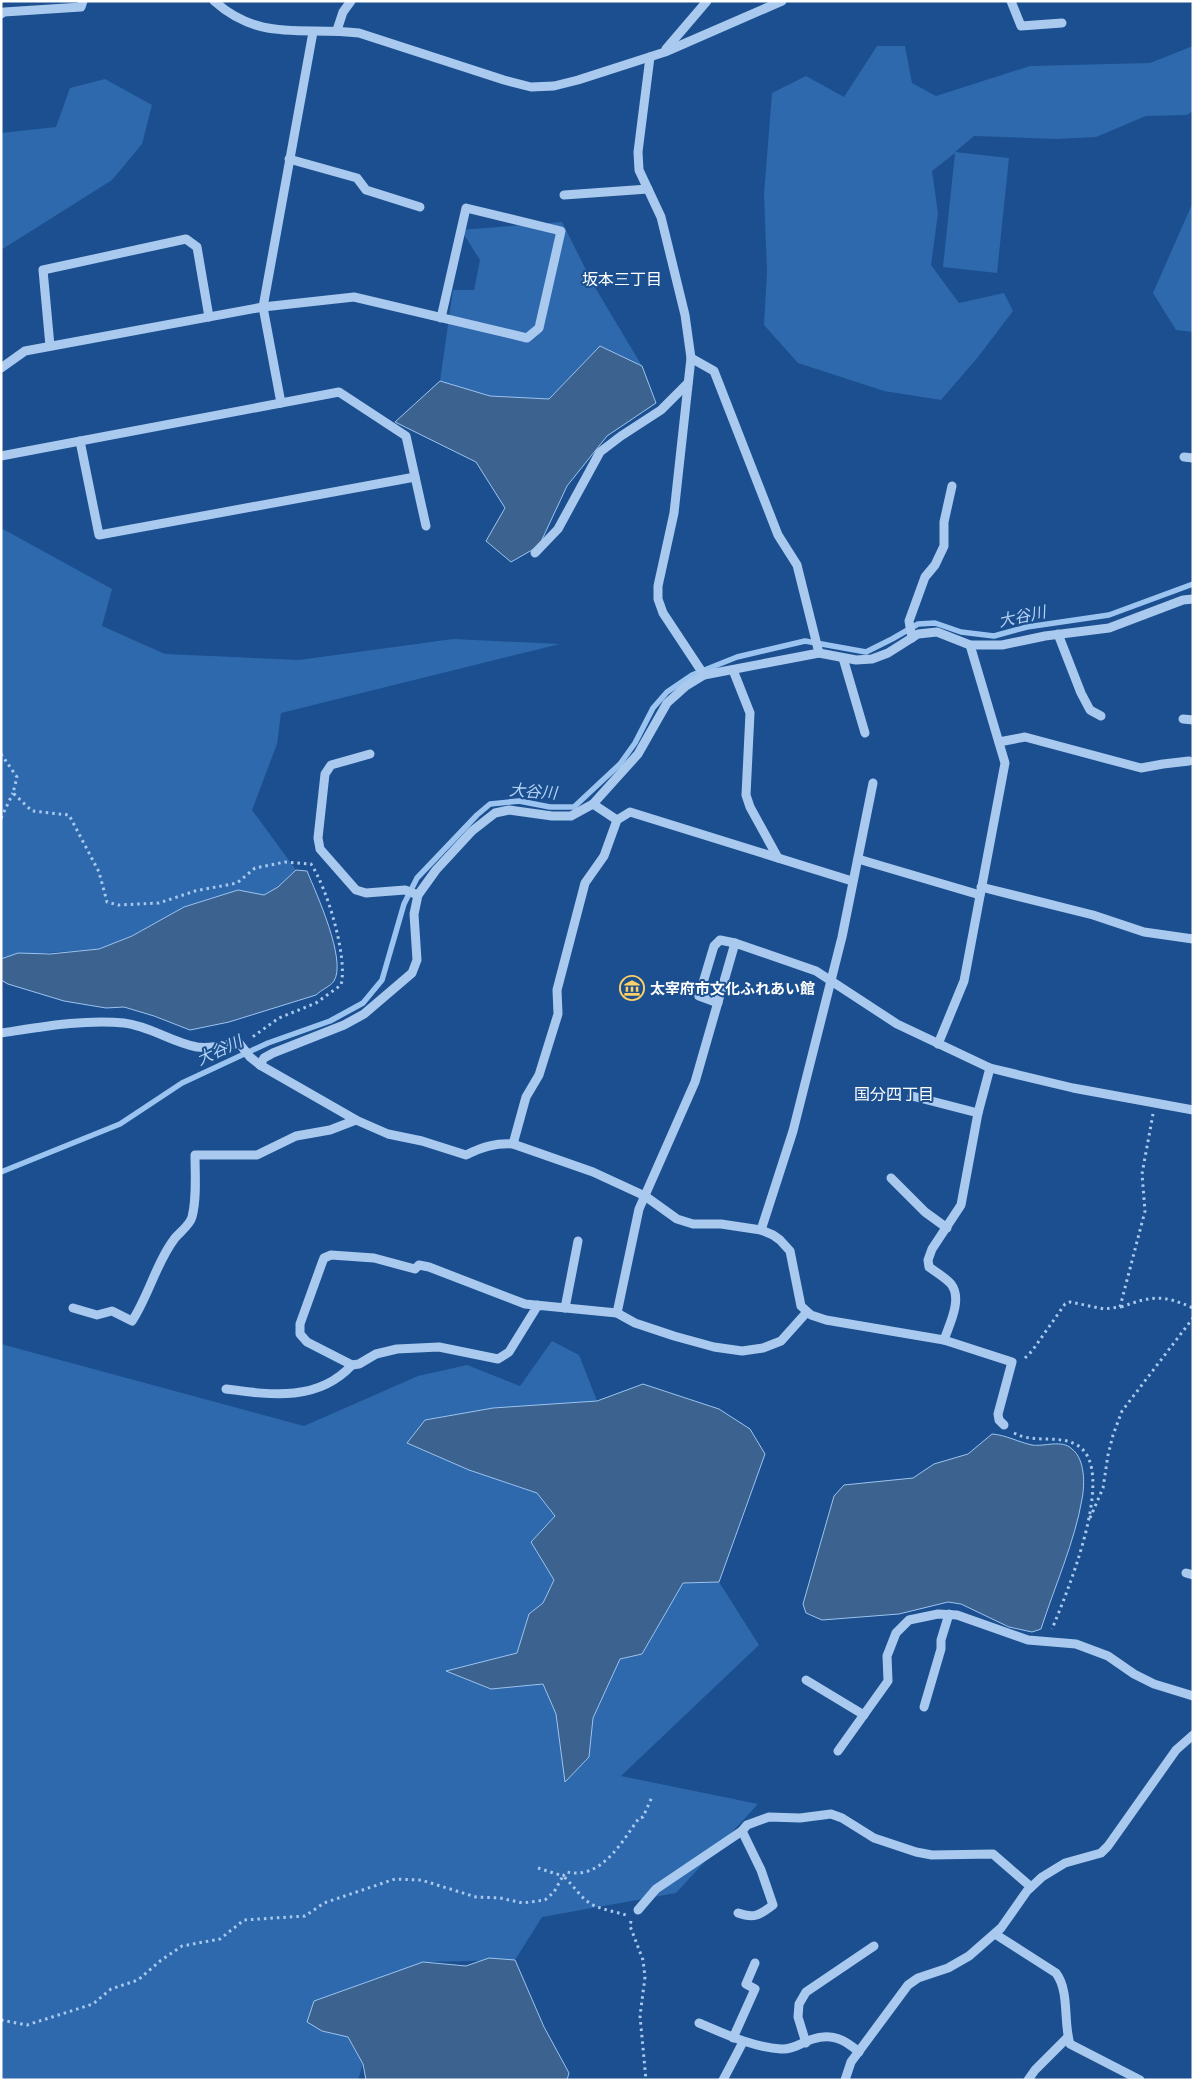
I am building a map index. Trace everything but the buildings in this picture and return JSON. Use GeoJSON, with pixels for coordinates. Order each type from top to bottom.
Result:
{"type":"FeatureCollection","features":[{"type":"Feature","properties":{"kind":"street"},"geometry":{"type":"LineString","coordinates":[[1,14],[4,12],[81,7],[83,1]]}},
{"type":"Feature","properties":{"kind":"street"},"geometry":{"type":"LineString","coordinates":[[214,1],[238,19],[261,27],[284,31],[313,32],[337,30],[359,33],[530,87],[554,86],[570,82],[665,52],[782,1]]}},
{"type":"Feature","properties":{"kind":"street"},"geometry":{"type":"LineString","coordinates":[[337,30],[343,12],[351,1]]}},
{"type":"Feature","properties":{"kind":"street"},"geometry":{"type":"LineString","coordinates":[[665,52],[707,1]]}},
{"type":"Feature","properties":{"kind":"street"},"geometry":{"type":"LineString","coordinates":[[1011,1],[1021,26],[1062,23]]}},
{"type":"Feature","properties":{"kind":"street"},"geometry":{"type":"LineString","coordinates":[[281,403],[263,307],[313,32]]}},
{"type":"Feature","properties":{"kind":"street"},"geometry":{"type":"LineString","coordinates":[[650,57],[638,152],[639,170],[661,217],[685,315],[691,358],[674,513],[658,586],[658,599],[662,613],[704,676]]}},
{"type":"Feature","properties":{"kind":"street"},"geometry":{"type":"LineString","coordinates":[[289,159],[357,178],[366,190],[420,207]]}},
{"type":"Feature","properties":{"kind":"street"},"geometry":{"type":"LineString","coordinates":[[564,195],[648,189]]}},
{"type":"Feature","properties":{"kind":"street"},"geometry":{"type":"LineString","coordinates":[[1,368],[25,351],[50,346],[263,307],[354,298],[527,338],[539,328],[561,231],[466,208],[441,318]]}},
{"type":"Feature","properties":{"kind":"street"},"geometry":{"type":"LineString","coordinates":[[50,346],[43,270],[186,239],[197,247],[209,317]]}},
{"type":"Feature","properties":{"kind":"street"},"geometry":{"type":"LineString","coordinates":[[691,358],[714,371],[778,535],[797,565],[819,653]]}},
{"type":"Feature","properties":{"kind":"street"},"geometry":{"type":"LineString","coordinates":[[535,553],[558,529],[600,452],[661,410],[688,383]]}},
{"type":"Feature","properties":{"kind":"street"},"geometry":{"type":"LineString","coordinates":[[1,456],[339,392],[406,436],[426,526]]}},
{"type":"Feature","properties":{"kind":"street"},"geometry":{"type":"LineString","coordinates":[[80,441],[99,534],[415,477]]}},
{"type":"Feature","properties":{"kind":"street"},"geometry":{"type":"LineString","coordinates":[[912,638],[909,621],[925,577],[935,565],[944,546],[944,522],[952,486]]}},
{"type":"Feature","properties":{"kind":"street"},"geometry":{"type":"LineString","coordinates":[[260,1065],[264,1058],[273,1053],[344,1025],[364,1014],[412,973],[417,960],[414,914],[418,896],[436,870],[466,838],[495,813],[509,810],[552,816],[571,816],[593,804],[638,754],[667,703],[686,686],[704,676],[819,653],[856,660],[872,659],[888,653],[918,634],[937,632],[970,645],[1002,645],[1058,634],[1109,628],[1183,600],[1193,599]]}},
{"type":"Feature","properties":{"kind":"street"},"geometry":{"type":"LineString","coordinates":[[1058,634],[1081,693],[1090,710],[1101,716]]}},
{"type":"Feature","properties":{"kind":"street"},"geometry":{"type":"LineString","coordinates":[[938,1044],[964,981],[1005,763],[970,645]]}},
{"type":"Feature","properties":{"kind":"street"},"geometry":{"type":"LineString","coordinates":[[843,658],[865,733]]}},
{"type":"Feature","properties":{"kind":"street"},"geometry":{"type":"LineString","coordinates":[[733,670],[750,713],[746,795],[750,807],[778,858]]}},
{"type":"Feature","properties":{"kind":"street"},"geometry":{"type":"LineString","coordinates":[[999,742],[1025,737],[1141,768],[1189,761]]}},
{"type":"Feature","properties":{"kind":"street"},"geometry":{"type":"LineString","coordinates":[[370,754],[331,765],[324,774],[318,838],[320,849],[356,890],[366,893],[405,890],[418,896]]}},
{"type":"Feature","properties":{"kind":"street"},"geometry":{"type":"LineString","coordinates":[[761,1230],[793,1131],[842,937],[873,783]]}},
{"type":"Feature","properties":{"kind":"street"},"geometry":{"type":"LineString","coordinates":[[593,804],[617,820]]}},
{"type":"Feature","properties":{"kind":"street"},"geometry":{"type":"LineString","coordinates":[[513,1144],[526,1097],[539,1075],[558,1014],[557,990],[585,883],[604,856],[617,820],[630,812],[852,881]]}},
{"type":"Feature","properties":{"kind":"street"},"geometry":{"type":"LineString","coordinates":[[858,859],[980,891],[1093,915],[1144,932],[1193,939]]}},
{"type":"Feature","properties":{"kind":"street"},"geometry":{"type":"LineString","coordinates":[[718,1003],[698,996],[714,946],[720,940],[735,943],[816,971],[897,1024],[990,1068],[1072,1088],[1193,1110]]}},
{"type":"Feature","properties":{"kind":"street"},"geometry":{"type":"LineString","coordinates":[[617,1313],[639,1210],[695,1082],[735,943]]}},
{"type":"Feature","properties":{"kind":"street"},"geometry":{"type":"LineString","coordinates":[[1,1033],[91,1022],[124,1023],[150,1029],[197,1047],[216,1047],[239,1043],[260,1065],[356,1120],[388,1134],[422,1141],[466,1155],[483,1146],[501,1143],[513,1144],[594,1172],[645,1196],[677,1219],[693,1224],[721,1224],[761,1230],[780,1240],[790,1251],[801,1306],[807,1312],[826,1320],[944,1340],[1012,1362],[998,1414],[999,1420],[1004,1425]]}},
{"type":"Feature","properties":{"kind":"street"},"geometry":{"type":"LineString","coordinates":[[944,1340],[955,1306],[956,1295],[951,1284],[929,1267],[928,1260],[932,1249],[961,1204],[978,1113],[990,1068]]}},
{"type":"Feature","properties":{"kind":"street"},"geometry":{"type":"LineString","coordinates":[[912,1096],[978,1113]]}},
{"type":"Feature","properties":{"kind":"street"},"geometry":{"type":"LineString","coordinates":[[73,1308],[97,1315],[112,1311],[132,1321],[144,1302],[150,1282],[174,1240],[191,1220],[195,1156],[258,1155],[296,1136],[330,1130],[356,1120]]}},
{"type":"Feature","properties":{"kind":"street"},"geometry":{"type":"LineString","coordinates":[[890,1178],[925,1212],[947,1228]]}},
{"type":"Feature","properties":{"kind":"street"},"geometry":{"type":"LineString","coordinates":[[566,1308],[578,1241]]}},
{"type":"Feature","properties":{"kind":"street"},"geometry":{"type":"LineString","coordinates":[[538,1305],[509,1352],[498,1359],[439,1347],[397,1349],[376,1354],[359,1364],[352,1365],[307,1342],[300,1334],[300,1324],[322,1263],[324,1258],[331,1255],[374,1258],[415,1269],[419,1265],[429,1267],[524,1304],[538,1305],[617,1313],[634,1324],[714,1347],[742,1351],[763,1348],[781,1341],[807,1312]]}},
{"type":"Feature","properties":{"kind":"street"},"geometry":{"type":"LineString","coordinates":[[226,1389],[288,1394],[327,1386],[342,1377],[352,1365]]}},
{"type":"Feature","properties":{"kind":"street"},"geometry":{"type":"LineString","coordinates":[[838,1752],[888,1681],[887,1656],[896,1633],[909,1620],[938,1614],[957,1615],[1028,1640],[1076,1644],[1108,1656],[1134,1674],[1154,1684],[1193,1696]]}},
{"type":"Feature","properties":{"kind":"street"},"geometry":{"type":"LineString","coordinates":[[924,1707],[949,1614]]}},
{"type":"Feature","properties":{"kind":"street"},"geometry":{"type":"LineString","coordinates":[[806,1680],[864,1715]]}},
{"type":"Feature","properties":{"kind":"street"},"geometry":{"type":"LineString","coordinates":[[845,2080],[851,2062],[908,1985],[918,1978],[948,1968],[969,1956],[1001,1928],[1031,1886],[1042,1877],[1065,1863],[1101,1852],[1108,1846],[1176,1750],[1193,1735]]}},
{"type":"Feature","properties":{"kind":"street"},"geometry":{"type":"LineString","coordinates":[[635,1914],[656,1889],[742,1831],[747,1825],[769,1817],[800,1818],[831,1814],[842,1818],[874,1838],[932,1856],[993,1854],[1031,1886]]}},
{"type":"Feature","properties":{"kind":"street"},"geometry":{"type":"LineString","coordinates":[[738,1913],[749,1917],[761,1914],[773,1905],[762,1870],[742,1831]]}},
{"type":"Feature","properties":{"kind":"street"},"geometry":{"type":"LineString","coordinates":[[995,1934],[1056,1974],[1062,1982],[1070,2044],[1123,2076],[1140,2080]]}},
{"type":"Feature","properties":{"kind":"street"},"geometry":{"type":"LineString","coordinates":[[806,2043],[798,2017],[799,2004],[806,1992],[874,1946]]}},
{"type":"Feature","properties":{"kind":"street"},"geometry":{"type":"LineString","coordinates":[[734,2038],[755,1989],[746,1984],[755,1962]]}},
{"type":"Feature","properties":{"kind":"street"},"geometry":{"type":"LineString","coordinates":[[699,2023],[744,2042],[782,2049],[806,2043],[813,2039],[836,2036],[843,2039],[859,2052]]}},
{"type":"Feature","properties":{"kind":"street"},"geometry":{"type":"LineString","coordinates":[[1028,2080],[1035,2070],[1068,2038]]}},
{"type":"Feature","properties":{"kind":"street"},"geometry":{"type":"LineString","coordinates":[[723,2080],[744,2042]]}},
{"type":"Feature","properties":{"kind":"path"},"geometry":{"type":"LineString","coordinates":[[1,754],[17,777],[13,793],[1,818]]}},
{"type":"Feature","properties":{"kind":"path"},"geometry":{"type":"LineString","coordinates":[[13,793],[32,811],[69,815],[99,872],[107,902],[118,906],[159,903],[195,891],[236,883],[255,868],[285,862],[311,864],[318,875],[335,924],[344,974],[341,985],[316,1003],[279,1018],[254,1035],[243,1048]]}},
{"type":"Feature","properties":{"kind":"path"},"geometry":{"type":"LineString","coordinates":[[1120,1307],[1145,1211],[1142,1174],[1155,1104]]}},
{"type":"Feature","properties":{"kind":"path"},"geometry":{"type":"LineString","coordinates":[[1012,1362],[1025,1358],[1032,1351],[1065,1304],[1070,1302],[1104,1309],[1120,1307],[1154,1297],[1173,1299],[1193,1308]]}},
{"type":"Feature","properties":{"kind":"path"},"geometry":{"type":"LineString","coordinates":[[1088,1524],[1103,1488],[1113,1435],[1122,1411],[1193,1318]]}},
{"type":"Feature","properties":{"kind":"path"},"geometry":{"type":"LineString","coordinates":[[1004,1425],[1016,1435],[1032,1439],[1064,1440],[1077,1444],[1085,1451],[1091,1462],[1093,1485],[1088,1524],[1079,1561],[1047,1642]]}},
{"type":"Feature","properties":{"kind":"path"},"geometry":{"type":"LineString","coordinates":[[1,2020],[27,2025],[92,2004],[111,1989],[138,1980],[160,1961],[182,1946],[220,1939],[244,1920],[305,1916],[324,1903],[395,1879],[421,1880],[476,1897],[500,1898],[523,1903],[545,1900],[554,1892],[567,1872],[576,1874],[587,1872],[600,1865],[614,1852],[639,1818],[643,1817],[652,1797]]}},
{"type":"Feature","properties":{"kind":"path"},"geometry":{"type":"LineString","coordinates":[[538,1868],[563,1876],[571,1883],[575,1890],[593,1905],[635,1914],[630,1926],[643,1960],[645,1977],[640,2016],[646,2080]]}},
{"type":"Feature","properties":{"kind":"shaded area"},"geometry":{"type":"Polygon","coordinates":[[[877,46],[905,46],[912,83],[936,96],[1030,66],[1150,63],[1193,46],[1193,111],[1187,115],[1146,116],[1096,137],[1056,139],[974,136],[955,152],[1009,158],[997,273],[943,267],[955,153],[932,171],[938,213],[931,265],[959,303],[1004,293],[1013,311],[978,357],[941,400],[884,391],[798,363],[764,325],[767,272],[764,194],[772,93],[806,76],[844,97],[877,46]]]}},
{"type":"Feature","properties":{"kind":"shaded area"},"geometry":{"type":"Polygon","coordinates":[[[105,79],[152,105],[142,144],[112,180],[1,250],[1,133],[56,127],[70,88],[105,79]]]}},
{"type":"Feature","properties":{"kind":"shaded area"},"geometry":{"type":"Polygon","coordinates":[[[1193,202],[1193,332],[1176,330],[1153,293],[1193,202]]]}},
{"type":"Feature","properties":{"kind":"shaded area"},"geometry":{"type":"Polygon","coordinates":[[[562,222],[593,284],[642,366],[600,346],[549,399],[490,396],[440,381],[453,290],[474,290],[480,260],[461,230],[562,222]]]}},
{"type":"Feature","properties":{"kind":"shaded area"},"geometry":{"type":"Polygon","coordinates":[[[600,346],[642,366],[656,403],[607,436],[567,486],[539,546],[511,562],[486,541],[505,508],[476,462],[395,422],[440,381],[490,396],[549,399],[600,346]]]}},
{"type":"Feature","properties":{"kind":"shaded area"},"geometry":{"type":"Polygon","coordinates":[[[1,528],[112,589],[102,626],[165,654],[299,660],[453,639],[560,644],[281,713],[277,744],[252,810],[296,870],[278,887],[264,896],[238,890],[184,907],[132,936],[99,949],[18,953],[1,959],[1,528]]]}},
{"type":"Feature","properties":{"kind":"shaded area"},"geometry":{"type":"Polygon","coordinates":[[[296,870],[307,871],[329,926],[337,958],[337,971],[334,981],[316,995],[229,1022],[190,1030],[124,1007],[106,1008],[64,1001],[8,984],[1,980],[1,959],[18,953],[50,954],[99,949],[132,936],[184,907],[238,890],[264,895],[278,887],[296,870]]]}},
{"type":"Feature","properties":{"kind":"shaded area"},"geometry":{"type":"Polygon","coordinates":[[[552,1341],[579,1355],[597,1401],[493,1408],[425,1420],[408,1443],[469,1470],[537,1493],[555,1516],[531,1542],[554,1580],[543,1603],[529,1614],[517,1654],[447,1671],[491,1689],[543,1684],[556,1714],[565,1781],[589,1757],[593,1718],[620,1659],[642,1654],[683,1582],[719,1582],[759,1645],[621,1776],[758,1804],[676,1893],[542,1917],[515,1960],[423,1962],[322,2031],[348,2037],[363,2064],[358,2080],[1,2080],[1,1344],[304,1426],[418,1376],[467,1365],[520,1386],[552,1341]]]}},
{"type":"Feature","properties":{"kind":"shaded area"},"geometry":{"type":"Polygon","coordinates":[[[643,1384],[719,1409],[750,1429],[765,1454],[719,1582],[683,1583],[642,1654],[620,1659],[593,1718],[589,1757],[565,1782],[556,1714],[543,1684],[491,1689],[446,1671],[517,1653],[529,1614],[543,1603],[554,1580],[531,1542],[555,1516],[537,1493],[469,1470],[407,1443],[425,1420],[493,1408],[597,1401],[643,1384]]]}},
{"type":"Feature","properties":{"kind":"shaded area"},"geometry":{"type":"Polygon","coordinates":[[[992,1434],[1032,1445],[1063,1444],[1076,1453],[1082,1465],[1084,1486],[1079,1515],[1041,1629],[1032,1632],[1009,1627],[961,1604],[948,1602],[899,1614],[822,1620],[806,1613],[803,1604],[834,1496],[844,1485],[913,1478],[934,1464],[968,1454],[992,1434]]]}},
{"type":"Feature","properties":{"kind":"shaded area"},"geometry":{"type":"Polygon","coordinates":[[[489,1958],[515,1960],[544,2027],[569,2073],[567,2080],[366,2080],[363,2064],[348,2037],[322,2031],[307,2022],[314,2001],[423,1962],[466,1966],[489,1958]]]}},
{"type":"Feature","properties":{"kind":"waterway","name":"大谷川"},"geometry":{"type":"LineString","coordinates":[[1,1172],[120,1124],[182,1083],[268,1043],[330,1021],[363,1003],[382,980],[404,904],[417,878],[477,815],[490,804],[519,801],[550,807],[574,807],[620,764],[635,743],[653,708],[667,692],[692,675],[737,657],[805,641],[866,652],[918,624],[935,623],[961,632],[994,636],[1027,627],[1109,615],[1193,584]]}},
{"type":"Feature","properties":{"kind":"place","name":"太宰府市文化ふれあい館"},"geometry":{"type":"Point","coordinates":[632,988]}},
{"type":"Feature","properties":{"kind":"district","name":"坂本三丁目"},"geometry":{"type":"Point","coordinates":[622,279]}},
{"type":"Feature","properties":{"kind":"district","name":"国分四丁目"},"geometry":{"type":"Point","coordinates":[894,1094]}}]}
